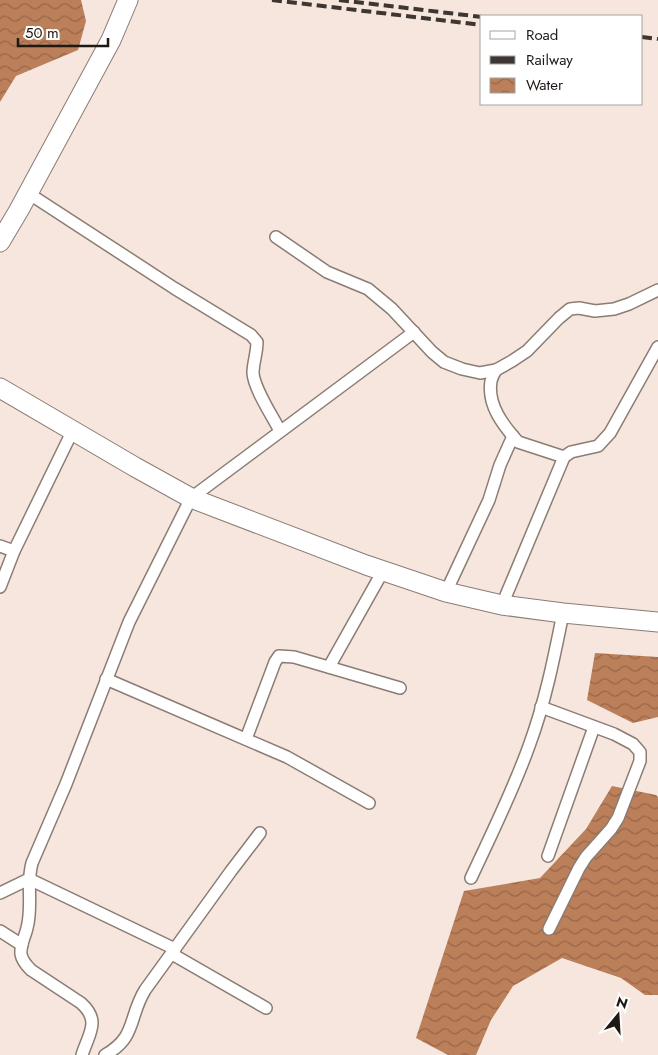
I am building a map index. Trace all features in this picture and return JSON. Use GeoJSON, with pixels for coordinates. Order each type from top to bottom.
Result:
{"type":"FeatureCollection","features":[{"type":"Feature","properties":{"kind":"main road"},"geometry":{"type":"LineString","coordinates":[[0,242],[111,40],[128,0]]}},
{"type":"Feature","properties":{"kind":"main road"},"geometry":{"type":"LineString","coordinates":[[0,388],[191,498],[383,571],[446,592],[502,605],[658,622]]}},
{"type":"Feature","properties":{"kind":"street"},"geometry":{"type":"LineString","coordinates":[[28,193],[174,288],[251,335],[257,342],[253,376],[257,388],[280,431]]}},
{"type":"Feature","properties":{"kind":"street"},"geometry":{"type":"LineString","coordinates":[[276,237],[326,272],[368,289],[444,362],[480,373],[496,370],[527,351],[570,309],[579,308],[595,311],[614,309],[658,290]]}},
{"type":"Feature","properties":{"kind":"street"},"geometry":{"type":"LineString","coordinates":[[82,1055],[92,1026],[92,1017],[88,1009],[32,970],[24,963],[21,955],[30,914],[29,879],[32,863],[66,784],[129,622],[191,498],[414,332]]}},
{"type":"Feature","properties":{"kind":"street"},"geometry":{"type":"LineString","coordinates":[[502,605],[564,457],[571,452],[598,446],[604,441],[658,347]]}},
{"type":"Feature","properties":{"kind":"street"},"geometry":{"type":"LineString","coordinates":[[496,370],[491,381],[492,396],[498,417],[518,442],[564,457]]}},
{"type":"Feature","properties":{"kind":"street"},"geometry":{"type":"LineString","coordinates":[[0,587],[14,550],[73,430]]}},
{"type":"Feature","properties":{"kind":"street"},"geometry":{"type":"LineString","coordinates":[[446,592],[489,500],[500,465],[513,436]]}},
{"type":"Feature","properties":{"kind":"street"},"geometry":{"type":"LineString","coordinates":[[0,546],[14,550]]}},
{"type":"Feature","properties":{"kind":"street"},"geometry":{"type":"LineString","coordinates":[[329,667],[383,571]]}},
{"type":"Feature","properties":{"kind":"street"},"geometry":{"type":"LineString","coordinates":[[471,878],[515,783],[529,746],[552,669],[563,613]]}},
{"type":"Feature","properties":{"kind":"street"},"geometry":{"type":"LineString","coordinates":[[246,739],[275,662],[279,656],[294,657],[400,688]]}},
{"type":"Feature","properties":{"kind":"street"},"geometry":{"type":"LineString","coordinates":[[106,679],[287,757],[369,803]]}},
{"type":"Feature","properties":{"kind":"street"},"geometry":{"type":"LineString","coordinates":[[541,707],[614,734],[633,744],[640,752],[640,761],[618,818],[579,868],[550,929]]}},
{"type":"Feature","properties":{"kind":"street"},"geometry":{"type":"LineString","coordinates":[[548,856],[594,727]]}},
{"type":"Feature","properties":{"kind":"street"},"geometry":{"type":"LineString","coordinates":[[105,1055],[115,1049],[126,1038],[140,998],[260,832]]}},
{"type":"Feature","properties":{"kind":"street"},"geometry":{"type":"LineString","coordinates":[[0,893],[29,879]]}},
{"type":"Feature","properties":{"kind":"street"},"geometry":{"type":"LineString","coordinates":[[29,879],[174,951],[266,1008]]}},
{"type":"Feature","properties":{"kind":"street"},"geometry":{"type":"LineString","coordinates":[[0,931],[22,945]]}},
{"type":"Feature","properties":{"kind":"water"},"geometry":{"type":"Polygon","coordinates":[[[0,0],[81,0],[86,21],[78,50],[16,76],[0,102],[0,0]]]}},
{"type":"Feature","properties":{"kind":"water"},"geometry":{"type":"Polygon","coordinates":[[[595,653],[658,657],[658,717],[633,723],[587,700],[595,653]]]}},
{"type":"Feature","properties":{"kind":"water"},"geometry":{"type":"Polygon","coordinates":[[[612,786],[658,797],[658,995],[645,995],[621,978],[562,958],[513,986],[491,1020],[476,1055],[448,1055],[416,1038],[464,891],[540,878],[586,829],[612,786]]]}},
{"type":"Feature","properties":{"kind":"railway"},"geometry":{"type":"LineString","coordinates":[[272,0],[480,25]]}},
{"type":"Feature","properties":{"kind":"railway"},"geometry":{"type":"LineString","coordinates":[[339,0],[480,17]]}},
{"type":"Feature","properties":{"kind":"railway"},"geometry":{"type":"LineString","coordinates":[[643,37],[658,39]]}}]}
